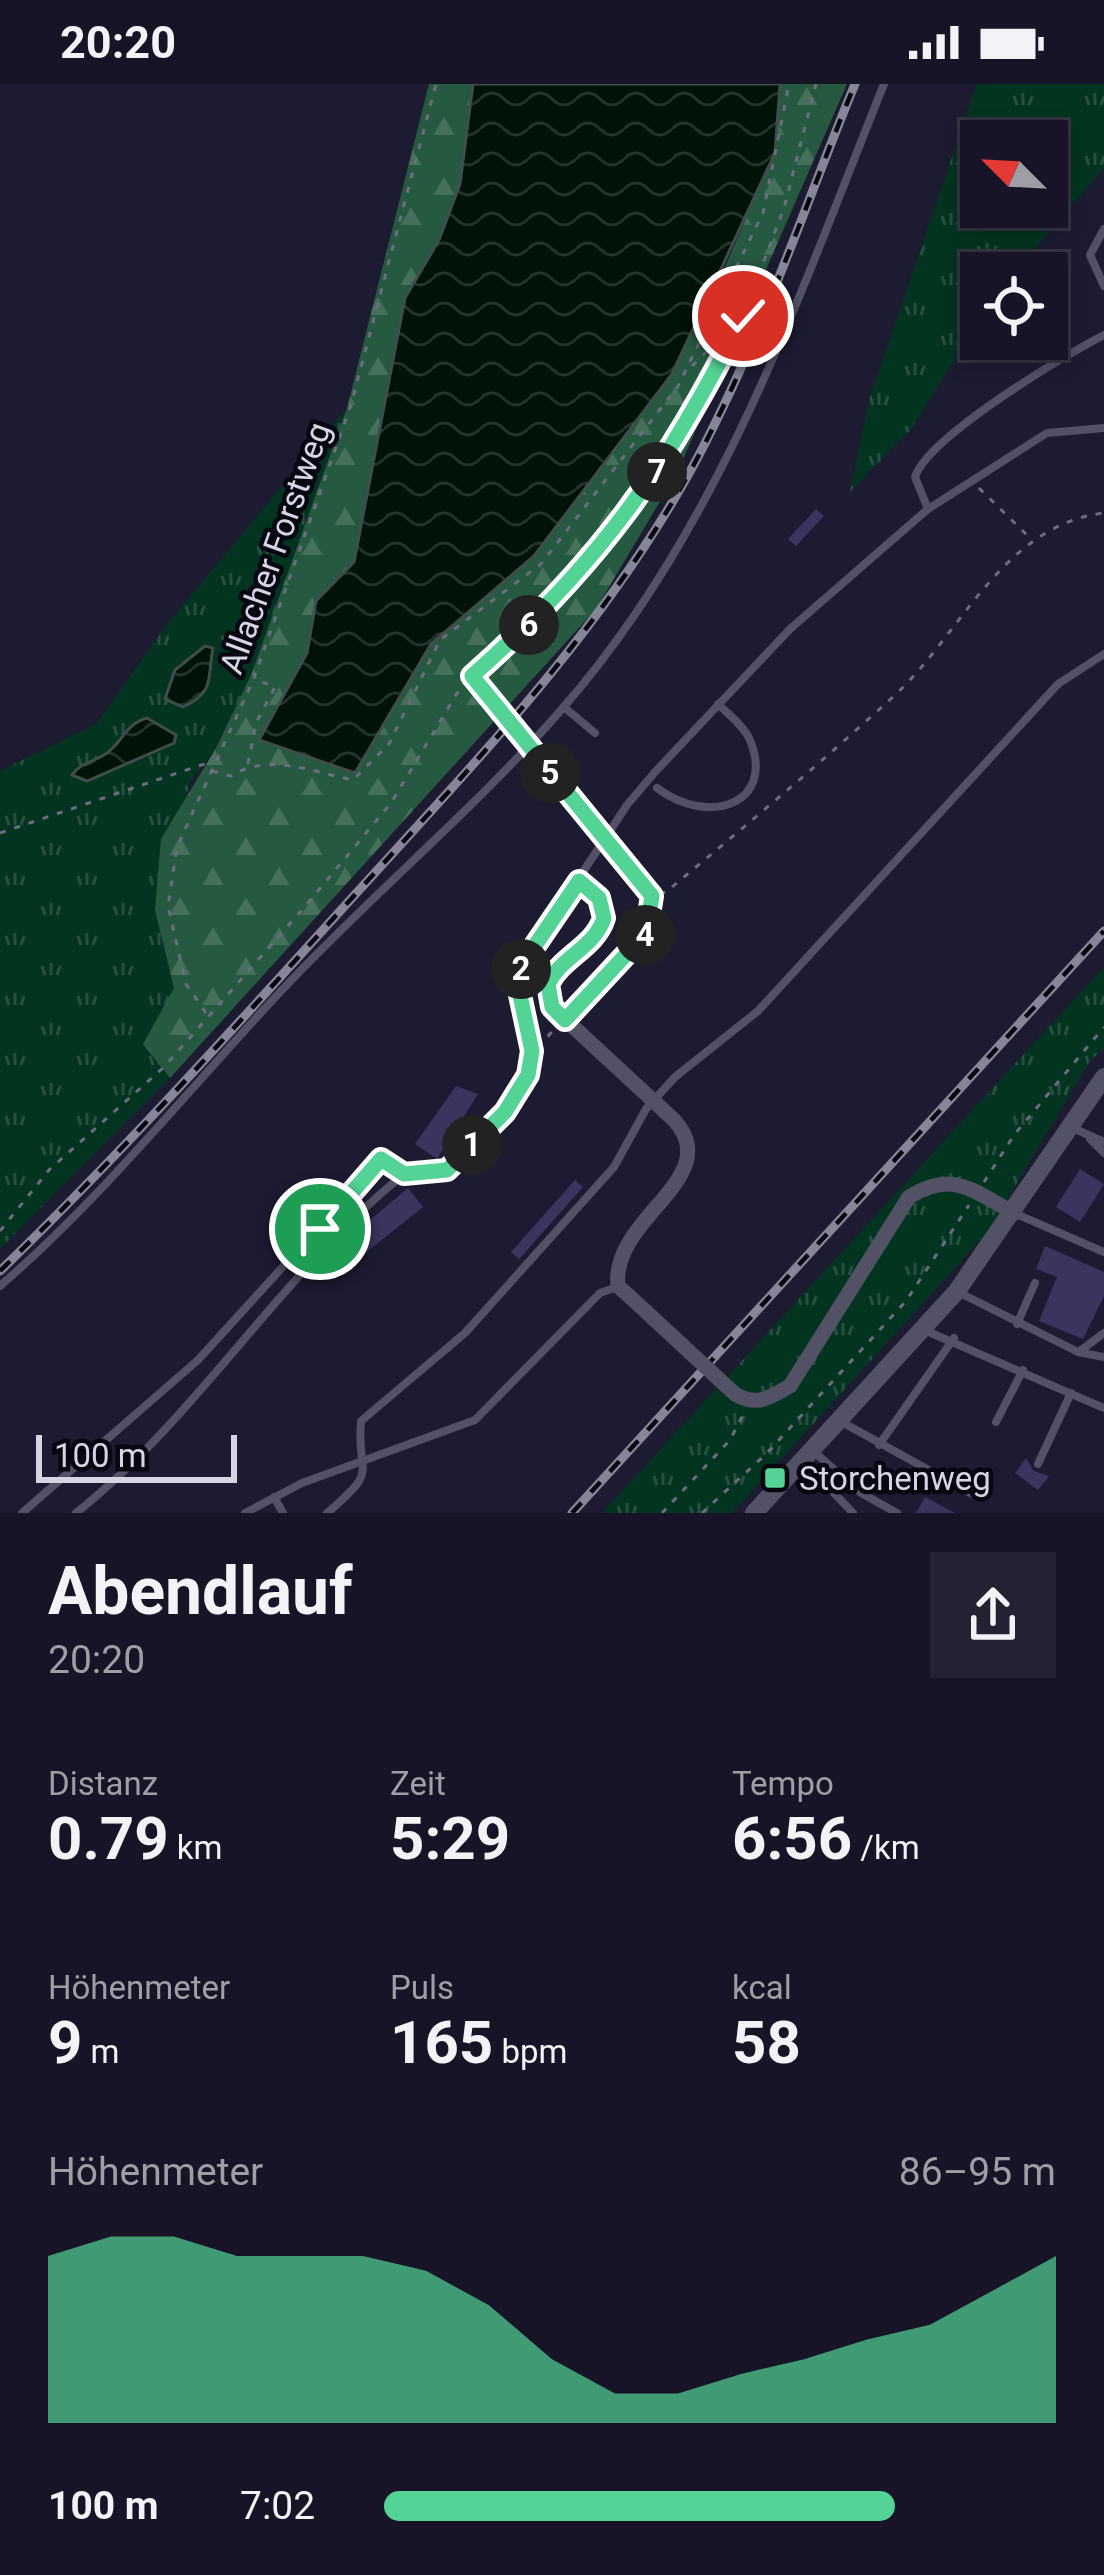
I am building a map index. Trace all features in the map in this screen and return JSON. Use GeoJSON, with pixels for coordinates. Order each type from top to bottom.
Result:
{"type":"FeatureCollection","features":[{"type":"Feature","properties":{"kind":"street"},"geometry":{"type":"LineString","coordinates":[[579,881],[599,898],[604,918],[596,936],[562,962],[548,984],[552,1007],[561,1023],[581,1034],[674,1120],[689,1144],[689,1163],[619,1253],[618,1286],[742,1398],[790,1386],[909,1197],[932,1183],[955,1182],[1015,1214]]}},
{"type":"Feature","properties":{"kind":"street"},"geometry":{"type":"LineString","coordinates":[[763,1510],[956,1291],[1015,1214],[1104,1077]]}},
{"type":"Feature","properties":{"kind":"lane"},"geometry":{"type":"LineString","coordinates":[[0,1286],[84,1206],[281,991],[564,707],[647,595],[715,484],[772,364],[884,84]]}},
{"type":"Feature","properties":{"kind":"lane"},"geometry":{"type":"LineString","coordinates":[[1104,230],[1090,255],[1104,286]]}},
{"type":"Feature","properties":{"kind":"lane"},"geometry":{"type":"LineString","coordinates":[[928,509],[915,477],[930,453],[1062,357],[1104,335]]}},
{"type":"Feature","properties":{"kind":"lane"},"geometry":{"type":"LineString","coordinates":[[76,1513],[141,1458],[330,1243],[404,1174],[447,1170],[518,1095],[532,1051],[517,981],[523,963],[627,805],[718,704],[790,629],[928,509],[1047,433],[1104,428]]}},
{"type":"Feature","properties":{"kind":"lane"},"geometry":{"type":"LineString","coordinates":[[327,1513],[362,1479],[366,1461],[361,1421],[465,1333],[614,1167],[661,1093],[758,1011],[1058,684],[1104,654]]}},
{"type":"Feature","properties":{"kind":"lane"},"geometry":{"type":"LineString","coordinates":[[657,788],[677,803],[707,812],[725,808],[741,795],[755,760],[749,736],[718,704]]}},
{"type":"Feature","properties":{"kind":"lane"},"geometry":{"type":"LineString","coordinates":[[564,707],[596,733]]}},
{"type":"Feature","properties":{"kind":"lane"},"geometry":{"type":"LineString","coordinates":[[1070,1126],[1104,1153]]}},
{"type":"Feature","properties":{"kind":"lane"},"geometry":{"type":"LineString","coordinates":[[1089,1138],[1104,1142]]}},
{"type":"Feature","properties":{"kind":"lane"},"geometry":{"type":"LineString","coordinates":[[22,1513],[198,1360],[381,1159],[404,1174]]}},
{"type":"Feature","properties":{"kind":"lane"},"geometry":{"type":"LineString","coordinates":[[1015,1214],[1104,1252]]}},
{"type":"Feature","properties":{"kind":"lane"},"geometry":{"type":"LineString","coordinates":[[1017,1324],[1035,1283]]}},
{"type":"Feature","properties":{"kind":"lane"},"geometry":{"type":"LineString","coordinates":[[244,1513],[274,1497],[475,1420],[600,1293],[618,1286]]}},
{"type":"Feature","properties":{"kind":"lane"},"geometry":{"type":"LineString","coordinates":[[956,1291],[1078,1352],[1104,1357]]}},
{"type":"Feature","properties":{"kind":"lane"},"geometry":{"type":"LineString","coordinates":[[922,1329],[953,1338],[1104,1408]]}},
{"type":"Feature","properties":{"kind":"lane"},"geometry":{"type":"LineString","coordinates":[[1078,1352],[1104,1333]]}},
{"type":"Feature","properties":{"kind":"lane"},"geometry":{"type":"LineString","coordinates":[[879,1445],[953,1338]]}},
{"type":"Feature","properties":{"kind":"lane"},"geometry":{"type":"LineString","coordinates":[[996,1422],[1022,1370]]}},
{"type":"Feature","properties":{"kind":"lane"},"geometry":{"type":"LineString","coordinates":[[1038,1464],[1071,1393]]}},
{"type":"Feature","properties":{"kind":"lane"},"geometry":{"type":"LineString","coordinates":[[838,1420],[972,1494]]}},
{"type":"Feature","properties":{"kind":"lane"},"geometry":{"type":"LineString","coordinates":[[812,1450],[862,1493],[897,1513]]}},
{"type":"Feature","properties":{"kind":"lane"},"geometry":{"type":"LineString","coordinates":[[830,1466],[832,1492],[853,1513]]}},
{"type":"Feature","properties":{"kind":"lane"},"geometry":{"type":"LineString","coordinates":[[274,1497],[283,1513]]}},
{"type":"Feature","properties":{"kind":"path","name":"Allacher Forstweg"},"geometry":{"type":"LineString","coordinates":[[207,1014],[186,984],[168,906],[177,847],[254,678],[351,405],[436,84]]}},
{"type":"Feature","properties":{"kind":"path"},"geometry":{"type":"LineString","coordinates":[[687,371],[763,213],[789,84]]}},
{"type":"Feature","properties":{"kind":"path"},"geometry":{"type":"LineString","coordinates":[[0,1232],[49,1170],[165,1066],[302,910],[391,802],[427,750],[448,703],[549,608],[630,511],[701,401],[743,316],[784,208],[816,84]]}},
{"type":"Feature","properties":{"kind":"path"},"geometry":{"type":"LineString","coordinates":[[212,771],[231,776],[248,765],[284,764],[353,780],[389,744],[440,640],[542,564],[687,371],[743,316]]}},
{"type":"Feature","properties":{"kind":"path"},"geometry":{"type":"LineString","coordinates":[[971,479],[1033,541]]}},
{"type":"Feature","properties":{"kind":"path"},"geometry":{"type":"LineString","coordinates":[[652,896],[666,892],[900,690],[996,574],[1033,541],[1104,513]]}},
{"type":"Feature","properties":{"kind":"path"},"geometry":{"type":"LineString","coordinates":[[472,676],[652,896]]}},
{"type":"Feature","properties":{"kind":"path"},"geometry":{"type":"LineString","coordinates":[[248,765],[256,723],[275,687],[254,678]]}},
{"type":"Feature","properties":{"kind":"path"},"geometry":{"type":"LineString","coordinates":[[0,833],[214,760]]}},
{"type":"Feature","properties":{"kind":"path"},"geometry":{"type":"LineString","coordinates":[[543,1041],[646,933],[652,896]]}},
{"type":"Feature","properties":{"kind":"path"},"geometry":{"type":"LineString","coordinates":[[702,1513],[766,1453],[906,1301],[1014,1135],[1104,1028]]}},
{"type":"Feature","properties":{"kind":"path"},"geometry":{"type":"LineString","coordinates":[[662,1513],[730,1439],[742,1398]]}},
{"type":"Feature","properties":{"kind":"green space"},"geometry":{"type":"Polygon","coordinates":[[[429,84],[473,84],[460,184],[439,240],[405,298],[354,562],[316,601],[307,653],[260,740],[354,772],[431,644],[534,556],[724,269],[775,153],[780,84],[847,84],[677,473],[596,609],[170,1078],[143,1044],[174,988],[155,910],[161,839],[216,748],[251,675],[347,408],[429,84]]]}},
{"type":"Feature","properties":{"kind":"green space"},"geometry":{"type":"Polygon","coordinates":[[[977,84],[1104,84],[1104,168],[1068,210],[1068,120],[965,120],[977,84]]]}},
{"type":"Feature","properties":{"kind":"green space"},"geometry":{"type":"Polygon","coordinates":[[[960,134],[960,228],[1053,228],[1032,252],[960,252],[960,351],[912,428],[850,492],[869,400],[960,134]]]}},
{"type":"Feature","properties":{"kind":"green space"},"geometry":{"type":"Polygon","coordinates":[[[347,408],[251,675],[216,748],[190,782],[155,910],[174,988],[144,1044],[170,1078],[0,1249],[0,771],[96,724],[169,622],[347,408]]]}},
{"type":"Feature","properties":{"kind":"green space"},"geometry":{"type":"Polygon","coordinates":[[[1104,967],[1104,1048],[1090,1061],[987,1233],[732,1513],[602,1513],[1104,967]]]}},
{"type":"Feature","properties":{"kind":"water"},"geometry":{"type":"Polygon","coordinates":[[[473,84],[780,84],[775,153],[672,374],[534,556],[431,644],[355,773],[259,740],[307,653],[316,601],[354,562],[405,298],[439,240],[460,184],[473,84]]]}},
{"type":"Feature","properties":{"kind":"water"},"geometry":{"type":"Polygon","coordinates":[[[205,646],[213,648],[210,675],[201,696],[183,707],[165,699],[175,670],[205,646]]]}},
{"type":"Feature","properties":{"kind":"water"},"geometry":{"type":"Polygon","coordinates":[[[147,718],[176,735],[174,743],[87,781],[72,775],[107,753],[134,724],[147,718]]]}},
{"type":"Feature","properties":{"kind":"building"},"geometry":{"type":"Polygon","coordinates":[[[816,509],[824,516],[796,546],[788,539],[816,509]]]}},
{"type":"Feature","properties":{"kind":"building"},"geometry":{"type":"Polygon","coordinates":[[[456,1086],[478,1094],[437,1159],[415,1144],[456,1086]]]}},
{"type":"Feature","properties":{"kind":"building"},"geometry":{"type":"Polygon","coordinates":[[[1080,1169],[1104,1184],[1080,1222],[1056,1207],[1080,1169]]]}},
{"type":"Feature","properties":{"kind":"building"},"geometry":{"type":"Polygon","coordinates":[[[575,1180],[583,1187],[519,1259],[511,1252],[575,1180]]]}},
{"type":"Feature","properties":{"kind":"building"},"geometry":{"type":"Polygon","coordinates":[[[408,1188],[423,1207],[354,1262],[340,1245],[408,1188]]]}},
{"type":"Feature","properties":{"kind":"building"},"geometry":{"type":"Polygon","coordinates":[[[1045,1246],[1104,1272],[1104,1296],[1083,1339],[1039,1321],[1057,1277],[1036,1269],[1045,1246]]]}},
{"type":"Feature","properties":{"kind":"building"},"geometry":{"type":"Polygon","coordinates":[[[1026,1458],[1034,1471],[1049,1476],[1038,1490],[1015,1473],[1026,1458]]]}},
{"type":"Feature","properties":{"kind":"building"},"geometry":{"type":"Polygon","coordinates":[[[925,1497],[955,1513],[916,1513],[925,1497]]]}},
{"type":"Feature","properties":{"kind":"railway"},"geometry":{"type":"LineString","coordinates":[[0,1271],[184,1083],[452,788],[621,582],[716,421],[855,84]]}},
{"type":"Feature","properties":{"kind":"railway"},"geometry":{"type":"LineString","coordinates":[[572,1513],[1104,931]]}},
{"type":"Feature","properties":{"kind":"place","name":"Storchenweg"},"geometry":{"type":"Point","coordinates":[775,1478]}},
{"type":"Feature","properties":{"kind":"route"},"geometry":{"type":"LineString","coordinates":[[320,1229],[381,1159],[404,1174],[447,1170],[518,1095],[532,1051],[516,995],[517,981],[523,963],[579,881],[599,898],[604,918],[596,936],[551,976],[547,992],[552,1007],[565,1020],[646,933],[653,914],[652,896],[472,676],[549,608],[630,511],[701,401],[743,316]]}}]}
